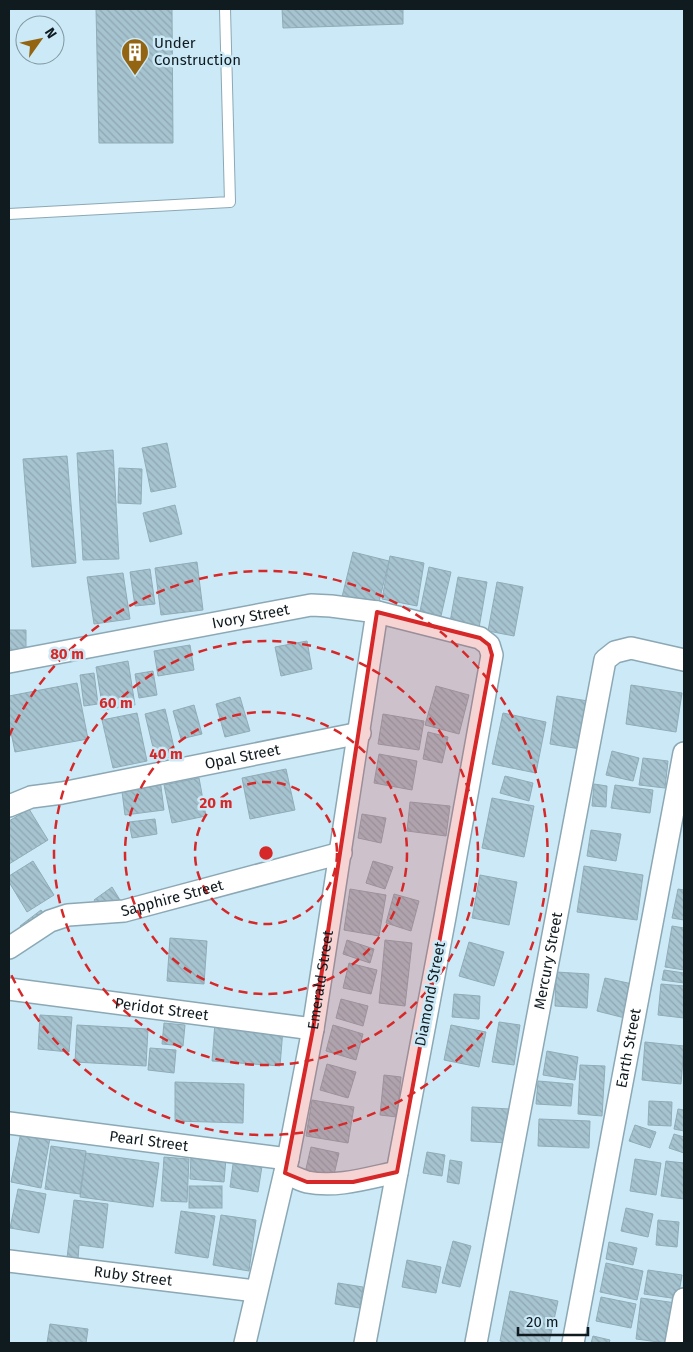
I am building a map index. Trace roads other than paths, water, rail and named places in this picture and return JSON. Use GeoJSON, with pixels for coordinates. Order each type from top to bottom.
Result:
{"type":"FeatureCollection","features":[{"type":"Feature","properties":{"kind":"street","name":"Ivory Street"},"geometry":{"type":"LineString","coordinates":[[9,662],[311,604],[377,612],[480,638],[488,646]]}},
{"type":"Feature","properties":{"kind":"street","name":"Emerald Street"},"geometry":{"type":"LineString","coordinates":[[245,1343],[287,1166],[313,1030],[360,733],[377,612]]}},
{"type":"Feature","properties":{"kind":"street","name":"Diamond Street"},"geometry":{"type":"LineString","coordinates":[[365,1343],[492,655],[488,646]]}},
{"type":"Feature","properties":{"kind":"street","name":"Mercury Street"},"geometry":{"type":"LineString","coordinates":[[476,1343],[605,660],[615,652],[632,648],[684,660]]}},
{"type":"Feature","properties":{"kind":"street","name":"Opal Street"},"geometry":{"type":"LineString","coordinates":[[9,806],[31,798],[360,733]]}},
{"type":"Feature","properties":{"kind":"street","name":"Earth Street"},"geometry":{"type":"LineString","coordinates":[[573,1343],[684,753]]}},
{"type":"Feature","properties":{"kind":"street","name":"Sapphire Street"},"geometry":{"type":"LineString","coordinates":[[9,948],[50,921],[68,915],[124,911],[341,853]]}},
{"type":"Feature","properties":{"kind":"street","name":"Peridot Street"},"geometry":{"type":"LineString","coordinates":[[9,989],[313,1030]]}},
{"type":"Feature","properties":{"kind":"street","name":"Pearl Street"},"geometry":{"type":"LineString","coordinates":[[9,1123],[287,1166],[307,1182],[352,1182],[397,1172]]}},
{"type":"Feature","properties":{"kind":"street","name":"Ruby Street"},"geometry":{"type":"LineString","coordinates":[[9,1261],[256,1292]]}},
{"type":"Feature","properties":{"kind":"street"},"geometry":{"type":"LineString","coordinates":[[676,1343],[684,1300]]}},
{"type":"Feature","properties":{"kind":"lane"},"geometry":{"type":"LineString","coordinates":[[9,214],[230,202],[225,9]]}},
{"type":"Feature","properties":{"kind":"place","name":"Under Construction"},"geometry":{"type":"Point","coordinates":[135,76]}}]}
